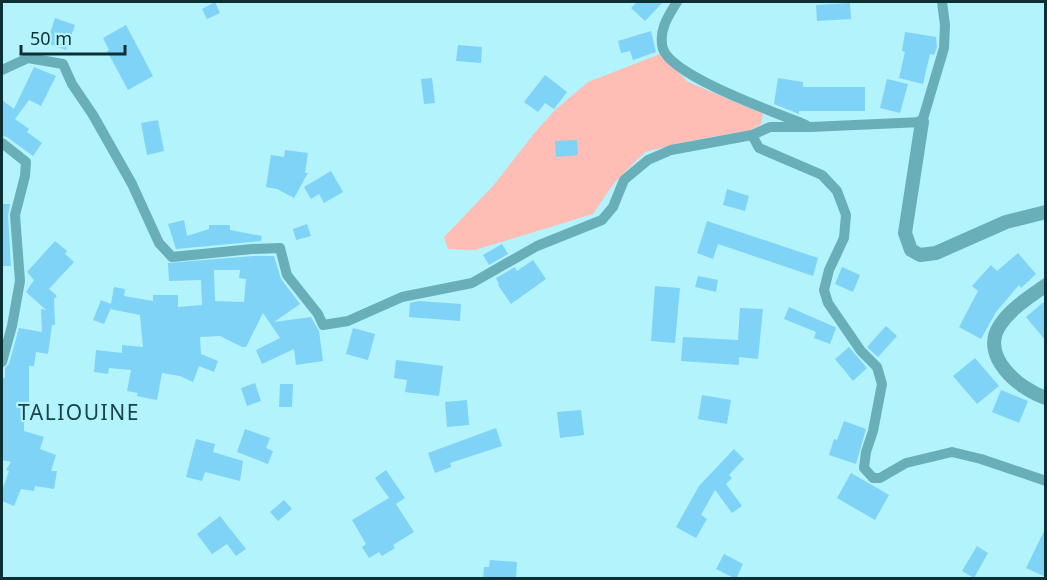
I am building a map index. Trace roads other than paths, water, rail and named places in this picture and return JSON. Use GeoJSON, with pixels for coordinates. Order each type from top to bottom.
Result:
{"type":"FeatureCollection","features":[{"type":"Feature","properties":{"kind":"street"},"geometry":{"type":"LineString","coordinates":[[677,2],[665,21],[661,35],[664,51],[676,64],[700,82],[812,128]]}},
{"type":"Feature","properties":{"kind":"street"},"geometry":{"type":"LineString","coordinates":[[942,2],[945,25],[944,48],[922,122],[905,233],[911,250],[920,255],[936,253],[1006,222],[1046,212]]}},
{"type":"Feature","properties":{"kind":"street"},"geometry":{"type":"LineString","coordinates":[[2,70],[28,58],[63,64],[72,84],[93,115],[132,184],[159,243],[172,257],[280,248],[287,276],[318,314],[323,325],[348,321],[402,297],[472,283],[537,246],[602,220],[613,207],[624,180],[648,160],[670,150],[752,135],[770,127],[812,128],[922,122]]}},
{"type":"Feature","properties":{"kind":"street"},"geometry":{"type":"LineString","coordinates":[[752,135],[759,148],[822,175],[837,191],[846,214],[844,238],[829,270],[824,290],[828,303],[861,351],[877,366],[882,384],[864,468],[873,478],[880,478],[906,463],[952,452],[981,459],[1046,481]]}},
{"type":"Feature","properties":{"kind":"street"},"geometry":{"type":"LineString","coordinates":[[2,143],[26,162],[25,176],[15,215],[20,280],[12,326],[2,362]]}},
{"type":"Feature","properties":{"kind":"street"},"geometry":{"type":"LineString","coordinates":[[1046,285],[1014,310],[999,327],[994,345],[1000,365],[1017,383],[1046,398]]}},
{"type":"Feature","properties":{"kind":"district","name":"TALIOUINE"},"geometry":{"type":"Point","coordinates":[79,413]}}]}
